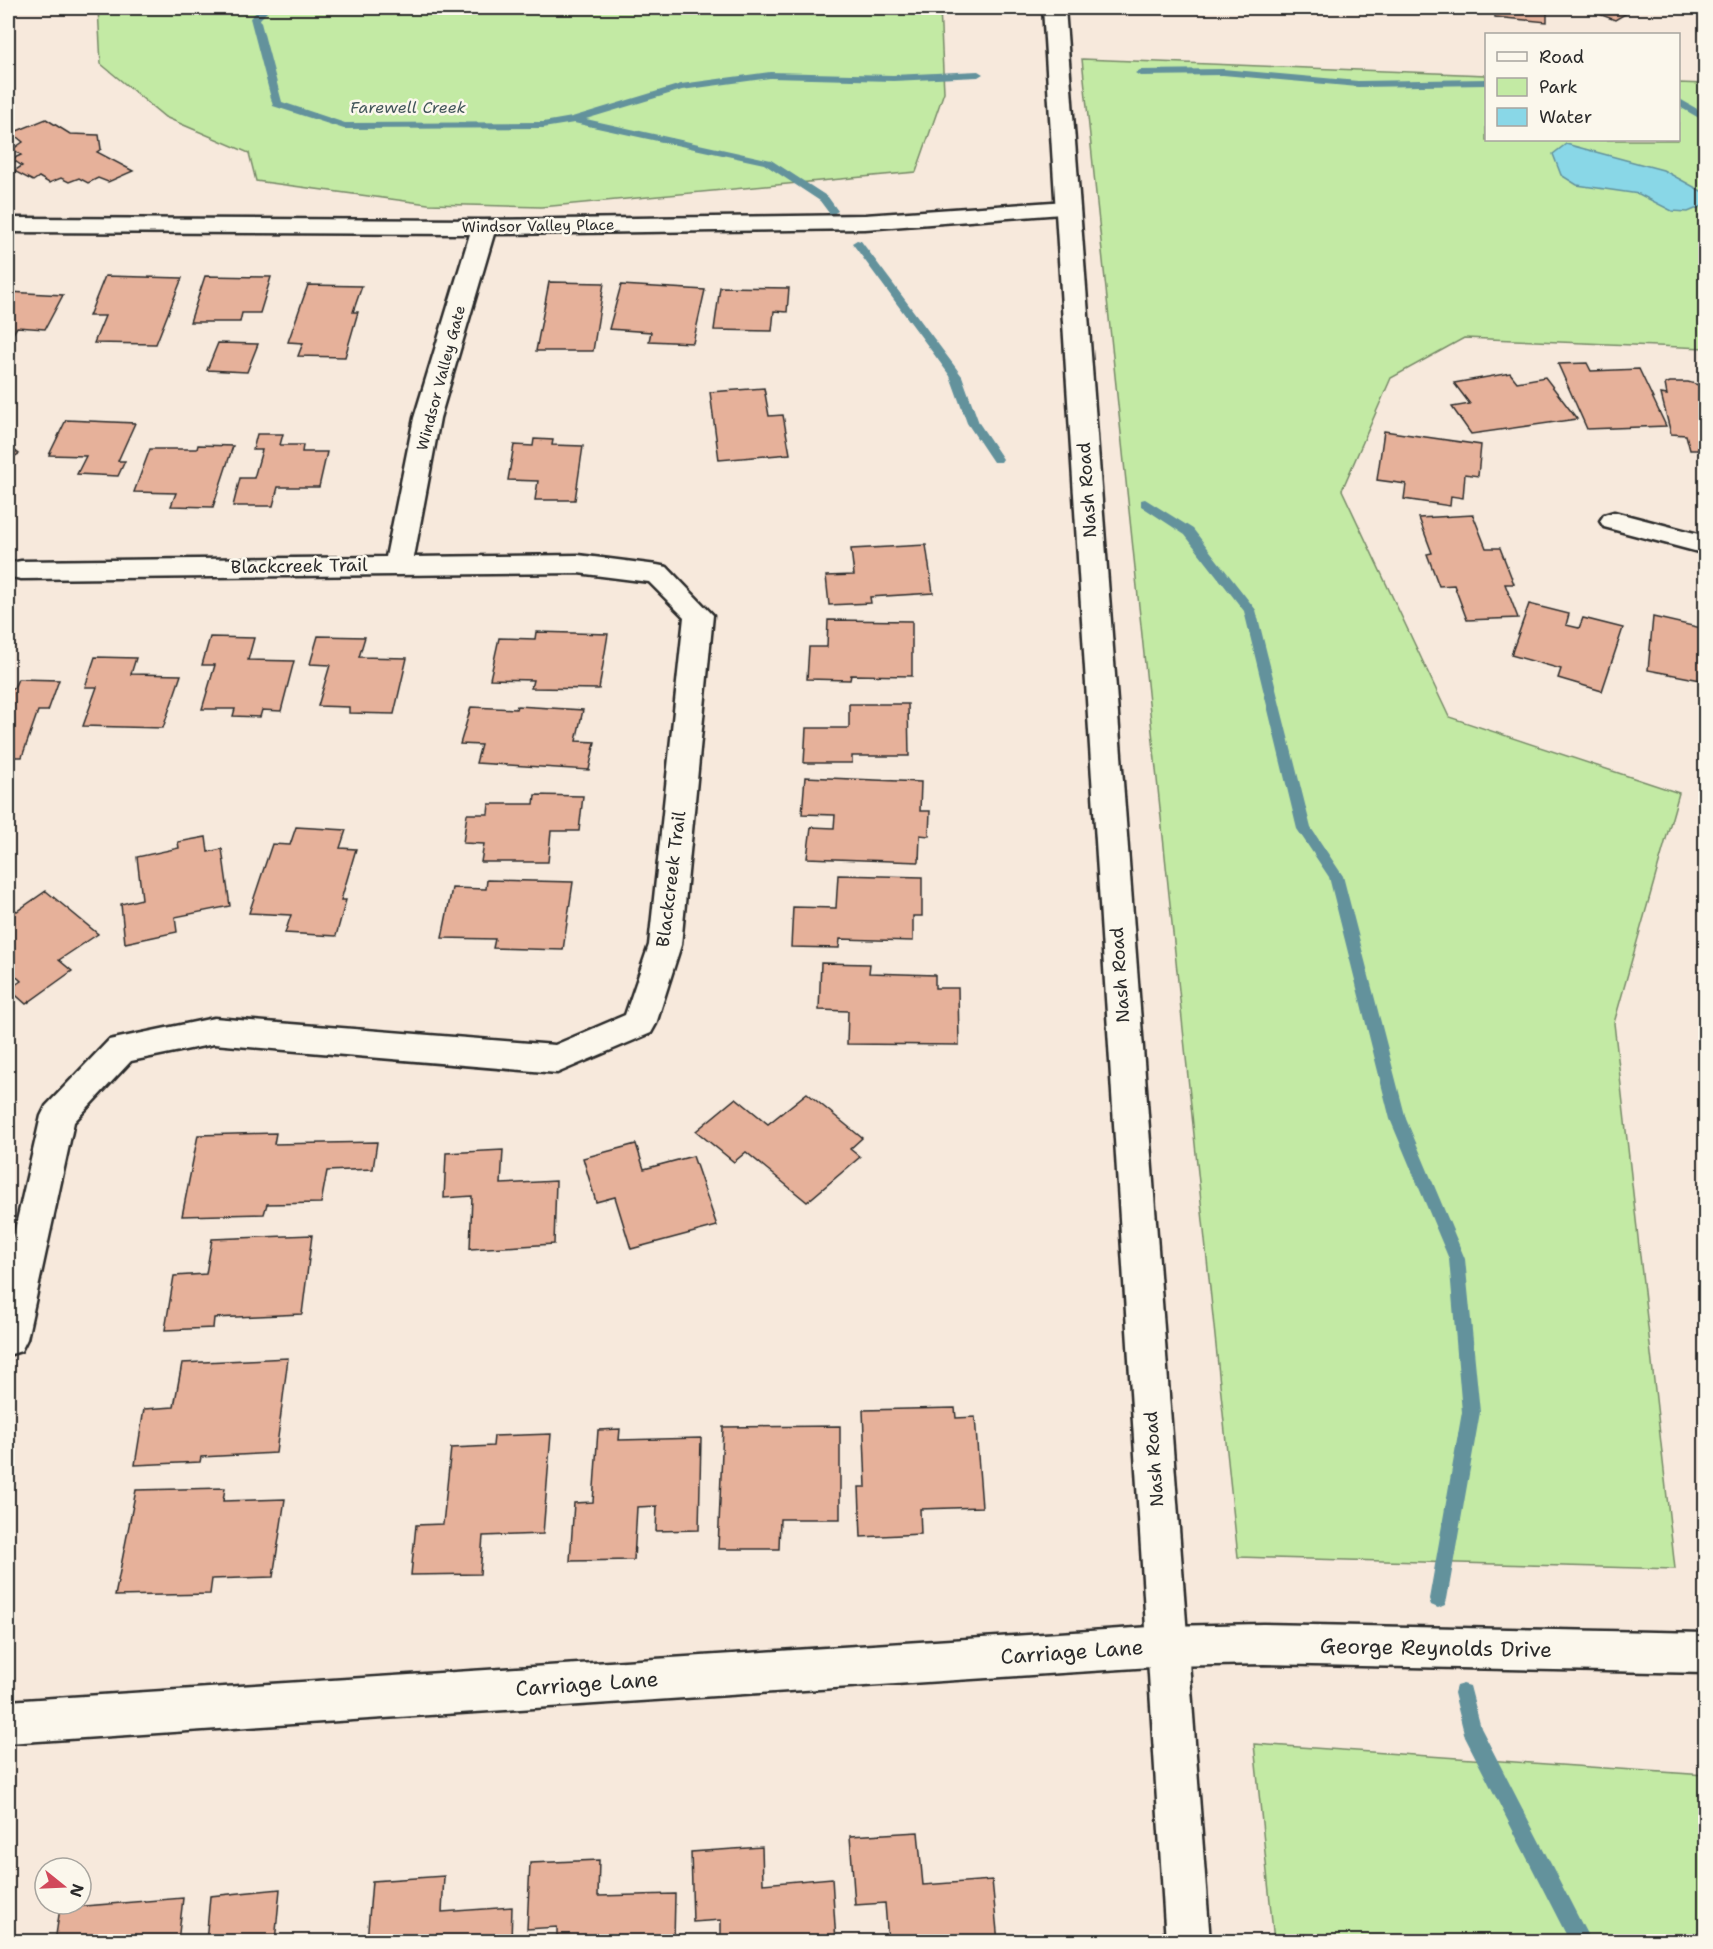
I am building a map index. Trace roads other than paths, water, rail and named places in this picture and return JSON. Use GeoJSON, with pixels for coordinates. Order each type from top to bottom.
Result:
{"type":"FeatureCollection","features":[{"type":"Feature","properties":{"kind":"street","name":"Nash Road"},"geometry":{"type":"LineString","coordinates":[[1054,8],[1188,1941]]}},
{"type":"Feature","properties":{"kind":"street","name":"Windsor Valley Place"},"geometry":{"type":"LineString","coordinates":[[8,225],[484,227],[865,222],[1067,208]]}},
{"type":"Feature","properties":{"kind":"street","name":"Windsor Valley Gate"},"geometry":{"type":"LineString","coordinates":[[398,565],[427,418],[484,227]]}},
{"type":"Feature","properties":{"kind":"street"},"geometry":{"type":"LineString","coordinates":[[1614,521],[1706,545]]}},
{"type":"Feature","properties":{"kind":"street","name":"Blackcreek Trail"},"geometry":{"type":"LineString","coordinates":[[8,1340],[58,1116],[121,1050],[214,1031],[557,1059],[639,1024],[665,945],[699,615],[657,574],[578,564],[21,570]]}},
{"type":"Feature","properties":{"kind":"street","name":"George Reynolds Drive"},"geometry":{"type":"LineString","coordinates":[[1166,1646],[1263,1644],[1706,1653]]}},
{"type":"Feature","properties":{"kind":"street","name":"Carriage Lane"},"geometry":{"type":"LineString","coordinates":[[8,1722],[1166,1646]]}},
{"type":"Feature","properties":{"kind":"water"},"geometry":{"type":"Polygon","coordinates":[[[1566,144],[1663,170],[1705,193],[1705,205],[1688,212],[1672,211],[1639,194],[1577,185],[1561,175],[1553,154],[1566,144]]]}},
{"type":"Feature","properties":{"kind":"waterway","name":"Farewell Creek"},"geometry":{"type":"LineString","coordinates":[[266,8],[255,18],[277,104],[344,126],[543,125],[573,120],[681,87],[770,75],[893,78],[978,74]]}},
{"type":"Feature","properties":{"kind":"waterway"},"geometry":{"type":"LineString","coordinates":[[1140,73],[1223,72],[1358,84],[1485,82]]}},
{"type":"Feature","properties":{"kind":"waterway"},"geometry":{"type":"LineString","coordinates":[[1680,102],[1706,119]]}},
{"type":"Feature","properties":{"kind":"waterway"},"geometry":{"type":"LineString","coordinates":[[576,120],[767,162],[824,199],[833,211]]}},
{"type":"Feature","properties":{"kind":"waterway"},"geometry":{"type":"LineString","coordinates":[[857,243],[956,376],[973,423],[997,459]]}},
{"type":"Feature","properties":{"kind":"waterway"},"geometry":{"type":"LineString","coordinates":[[1145,503],[1189,532],[1250,610],[1304,829],[1336,876],[1398,1119],[1457,1259],[1471,1412],[1438,1599]]}},
{"type":"Feature","properties":{"kind":"waterway"},"geometry":{"type":"LineString","coordinates":[[1463,1693],[1472,1730],[1581,1942]]}}]}
